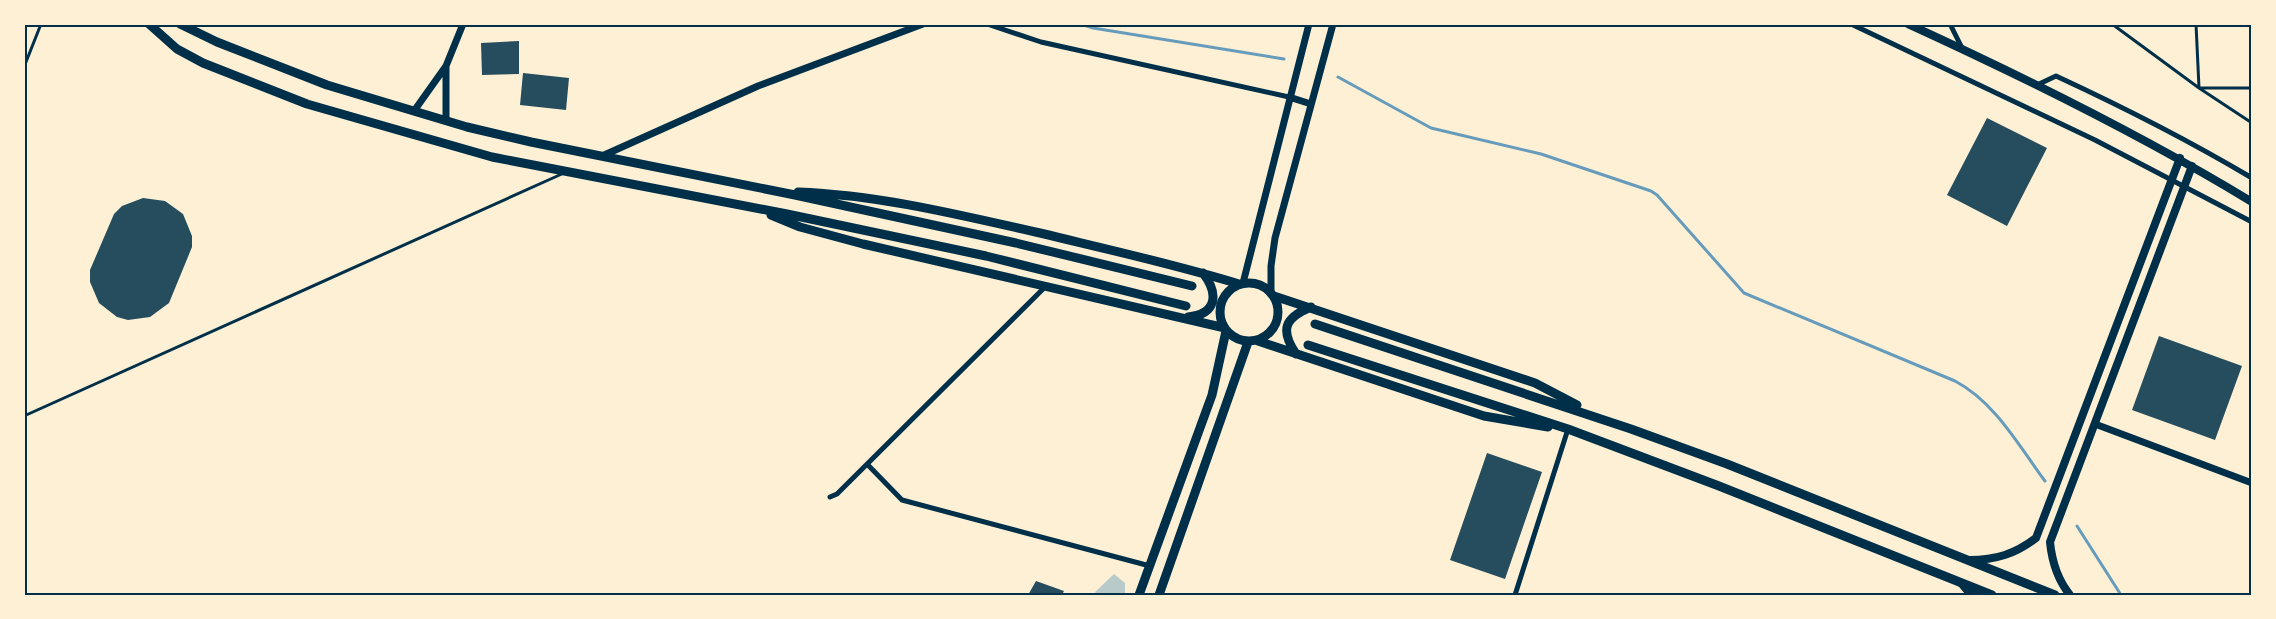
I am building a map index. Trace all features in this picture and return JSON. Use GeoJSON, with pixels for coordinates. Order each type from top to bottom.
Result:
{"type":"FeatureCollection","features":[{"type":"Feature","properties":{"kind":"main road"},"geometry":{"type":"LineString","coordinates":[[149,24],[177,49],[203,63],[307,104],[492,157],[755,208],[1026,266],[1186,306]]}},
{"type":"Feature","properties":{"kind":"main road"},"geometry":{"type":"LineString","coordinates":[[180,24],[217,42],[327,85],[446,121],[531,142],[1016,243],[1192,286]]}},
{"type":"Feature","properties":{"kind":"main road"},"geometry":{"type":"LineString","coordinates":[[1908,24],[1962,48],[2180,158],[2252,202]]}},
{"type":"Feature","properties":{"kind":"main road"},"geometry":{"type":"LineString","coordinates":[[1968,560],[2000,558],[2014,553],[2036,538],[2180,158]]}},
{"type":"Feature","properties":{"kind":"main road"},"geometry":{"type":"LineString","coordinates":[[2070,595],[2057,575],[2050,542],[2192,165]]}},
{"type":"Feature","properties":{"kind":"main road"},"geometry":{"type":"LineString","coordinates":[[771,191],[875,198],[997,223],[1241,284],[1253,283],[1263,286],[1273,294],[1535,383],[1603,419]]}},
{"type":"Feature","properties":{"kind":"main road"},"geometry":{"type":"LineString","coordinates":[[755,208],[811,230],[1226,329],[1240,340],[1253,341],[1296,354],[1484,416],[1555,428],[1564,427]]}},
{"type":"Feature","properties":{"kind":"main road"},"geometry":{"type":"LineString","coordinates":[[1183,318],[1201,316],[1209,309],[1213,291],[1203,273]]}},
{"type":"Feature","properties":{"kind":"main road"},"geometry":{"type":"LineString","coordinates":[[1139,595],[1212,396],[1226,329],[1220,312],[1221,303],[1225,295],[1241,284]]}},
{"type":"Feature","properties":{"kind":"main road"},"geometry":{"type":"LineString","coordinates":[[1253,341],[1266,337],[1277,322],[1278,304],[1273,294]]}},
{"type":"Feature","properties":{"kind":"main road"},"geometry":{"type":"LineString","coordinates":[[1296,354],[1289,344],[1286,332],[1288,321],[1297,313],[1311,307]]}},
{"type":"Feature","properties":{"kind":"main road"},"geometry":{"type":"LineString","coordinates":[[1316,324],[1603,419],[1727,464],[2055,595]]}},
{"type":"Feature","properties":{"kind":"main road"},"geometry":{"type":"LineString","coordinates":[[1159,595],[1253,341]]}},
{"type":"Feature","properties":{"kind":"main road"},"geometry":{"type":"LineString","coordinates":[[1308,345],[1564,427],[1992,595]]}},
{"type":"Feature","properties":{"kind":"main road"},"geometry":{"type":"LineString","coordinates":[[2081,419],[2095,424]]}},
{"type":"Feature","properties":{"kind":"main road"},"geometry":{"type":"LineString","coordinates":[[2053,494],[2067,499]]}},
{"type":"Feature","properties":{"kind":"main road"},"geometry":{"type":"LineString","coordinates":[[1960,582],[1971,595]]}},
{"type":"Feature","properties":{"kind":"street"},"geometry":{"type":"LineString","coordinates":[[414,111],[446,66],[462,24]]}},
{"type":"Feature","properties":{"kind":"street"},"geometry":{"type":"LineString","coordinates":[[602,156],[758,86],[923,24]]}},
{"type":"Feature","properties":{"kind":"street"},"geometry":{"type":"LineString","coordinates":[[987,24],[1041,42],[1289,97],[1311,104]]}},
{"type":"Feature","properties":{"kind":"street"},"geometry":{"type":"LineString","coordinates":[[1241,284],[1309,24]]}},
{"type":"Feature","properties":{"kind":"street"},"geometry":{"type":"LineString","coordinates":[[1273,294],[1271,266],[1275,238],[1333,24]]}},
{"type":"Feature","properties":{"kind":"street"},"geometry":{"type":"LineString","coordinates":[[1851,24],[2035,111],[2252,222]]}},
{"type":"Feature","properties":{"kind":"street"},"geometry":{"type":"LineString","coordinates":[[1950,24],[1962,48]]}},
{"type":"Feature","properties":{"kind":"street"},"geometry":{"type":"LineString","coordinates":[[446,66],[446,121]]}},
{"type":"Feature","properties":{"kind":"street"},"geometry":{"type":"LineString","coordinates":[[2037,85],[2056,76],[2136,114],[2252,178]]}},
{"type":"Feature","properties":{"kind":"street"},"geometry":{"type":"LineString","coordinates":[[830,497],[837,494],[1046,286]]}},
{"type":"Feature","properties":{"kind":"street"},"geometry":{"type":"LineString","coordinates":[[2095,424],[2252,483]]}},
{"type":"Feature","properties":{"kind":"street"},"geometry":{"type":"LineString","coordinates":[[1515,595],[1564,427]]}},
{"type":"Feature","properties":{"kind":"street"},"geometry":{"type":"LineString","coordinates":[[867,464],[903,500],[1150,566]]}},
{"type":"Feature","properties":{"kind":"lane"},"geometry":{"type":"LineString","coordinates":[[24,67],[41,24]]}},
{"type":"Feature","properties":{"kind":"lane"},"geometry":{"type":"LineString","coordinates":[[2112,24],[2199,88],[2252,123]]}},
{"type":"Feature","properties":{"kind":"lane"},"geometry":{"type":"LineString","coordinates":[[2196,24],[2199,88]]}},
{"type":"Feature","properties":{"kind":"lane"},"geometry":{"type":"LineString","coordinates":[[2199,88],[2252,88]]}},
{"type":"Feature","properties":{"kind":"lane"},"geometry":{"type":"LineString","coordinates":[[24,416],[568,172]]}},
{"type":"Feature","properties":{"kind":"shaded area"},"geometry":{"type":"Polygon","coordinates":[[[1114,574],[1125,583],[1125,595],[1098,595],[1095,592],[1114,574]]]}},
{"type":"Feature","properties":{"kind":"building"},"geometry":{"type":"Polygon","coordinates":[[[519,41],[519,74],[482,75],[481,43],[519,41]]]}},
{"type":"Feature","properties":{"kind":"building"},"geometry":{"type":"Polygon","coordinates":[[[523,73],[569,78],[566,110],[520,105],[523,73]]]}},
{"type":"Feature","properties":{"kind":"building"},"geometry":{"type":"Polygon","coordinates":[[[1987,118],[2047,148],[2007,226],[1947,195],[1987,118]]]}},
{"type":"Feature","properties":{"kind":"building"},"geometry":{"type":"Polygon","coordinates":[[[143,198],[165,201],[183,214],[192,236],[192,247],[169,303],[150,317],[128,320],[117,317],[99,303],[90,282],[90,270],[114,214],[122,206],[143,198]]]}},
{"type":"Feature","properties":{"kind":"building"},"geometry":{"type":"Polygon","coordinates":[[[2159,336],[2242,366],[2215,440],[2132,410],[2159,336]]]}},
{"type":"Feature","properties":{"kind":"building"},"geometry":{"type":"Polygon","coordinates":[[[1487,453],[1542,472],[1505,579],[1450,560],[1487,453]]]}},
{"type":"Feature","properties":{"kind":"building"},"geometry":{"type":"Polygon","coordinates":[[[1036,581],[1064,591],[1062,595],[1028,595],[1036,581]]]}},
{"type":"Feature","properties":{"kind":"waterway"},"geometry":{"type":"LineString","coordinates":[[1081,24],[1093,28],[1284,59]]}},
{"type":"Feature","properties":{"kind":"waterway"},"geometry":{"type":"LineString","coordinates":[[1338,77],[1431,128],[1541,154],[1651,191],[1744,293],[1955,381],[1969,390],[2005,426],[2045,481]]}},
{"type":"Feature","properties":{"kind":"waterway"},"geometry":{"type":"LineString","coordinates":[[2077,526],[2121,595]]}}]}
